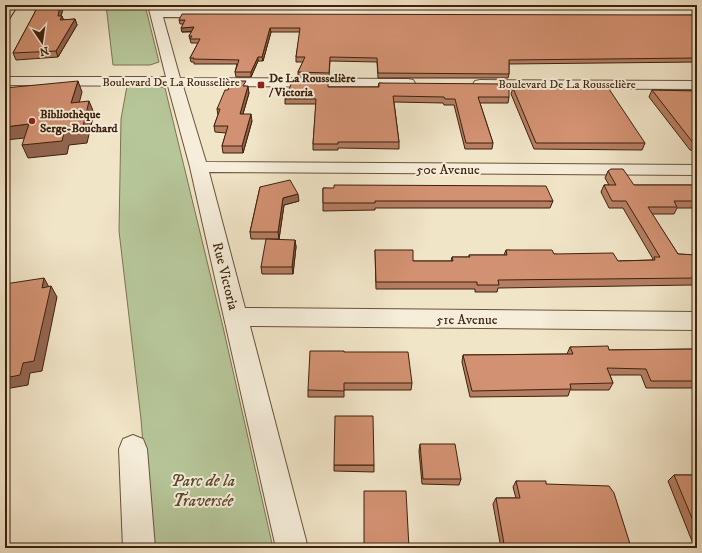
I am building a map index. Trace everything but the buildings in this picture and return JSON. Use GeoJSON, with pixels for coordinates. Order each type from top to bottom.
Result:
{"type":"FeatureCollection","features":[{"type":"Feature","properties":{"kind":"main road"},"geometry":{"type":"LineString","coordinates":[[5,16],[12,5]]}},
{"type":"Feature","properties":{"kind":"street"},"geometry":{"type":"LineString","coordinates":[[155,9],[697,14]]}},
{"type":"Feature","properties":{"kind":"street","name":"Rue Victoria"},"geometry":{"type":"LineString","coordinates":[[155,9],[199,167],[237,317],[292,548]]}},
{"type":"Feature","properties":{"kind":"street","name":"Boulevard De La Rousselière"},"geometry":{"type":"LineString","coordinates":[[5,72],[174,78]]}},
{"type":"Feature","properties":{"kind":"street","name":"Boulevard De La Rousselière"},"geometry":{"type":"LineString","coordinates":[[697,76],[467,79],[697,85]]}},
{"type":"Feature","properties":{"kind":"street","name":"Boulevard De La Rousselière"},"geometry":{"type":"LineString","coordinates":[[5,81],[174,78],[419,79]]}},
{"type":"Feature","properties":{"kind":"street","name":"50e Avenue"},"geometry":{"type":"LineString","coordinates":[[199,167],[697,170]]}},
{"type":"Feature","properties":{"kind":"street","name":"51e Avenue"},"geometry":{"type":"LineString","coordinates":[[237,317],[697,321]]}},
{"type":"Feature","properties":{"kind":"street"},"geometry":{"type":"LineString","coordinates":[[133,449],[139,548]]}},
{"type":"Feature","properties":{"kind":"green space"},"geometry":{"type":"Polygon","coordinates":[[[106,5],[145,5],[159,62],[150,65],[113,65],[106,5]]]}},
{"type":"Feature","properties":{"kind":"green space","name":"Parc de la Traversée"},"geometry":{"type":"Polygon","coordinates":[[[127,86],[156,86],[165,88],[223,327],[273,548],[151,548],[141,419],[119,231],[121,119],[127,86]]]}},
{"type":"Feature","properties":{"kind":"place","name":"De La Rousselière / Victoria"},"geometry":{"type":"Point","coordinates":[261,85]}},
{"type":"Feature","properties":{"kind":"place","name":"Bibliothèque Serge-Bouchard"},"geometry":{"type":"Point","coordinates":[32,121]}}]}
